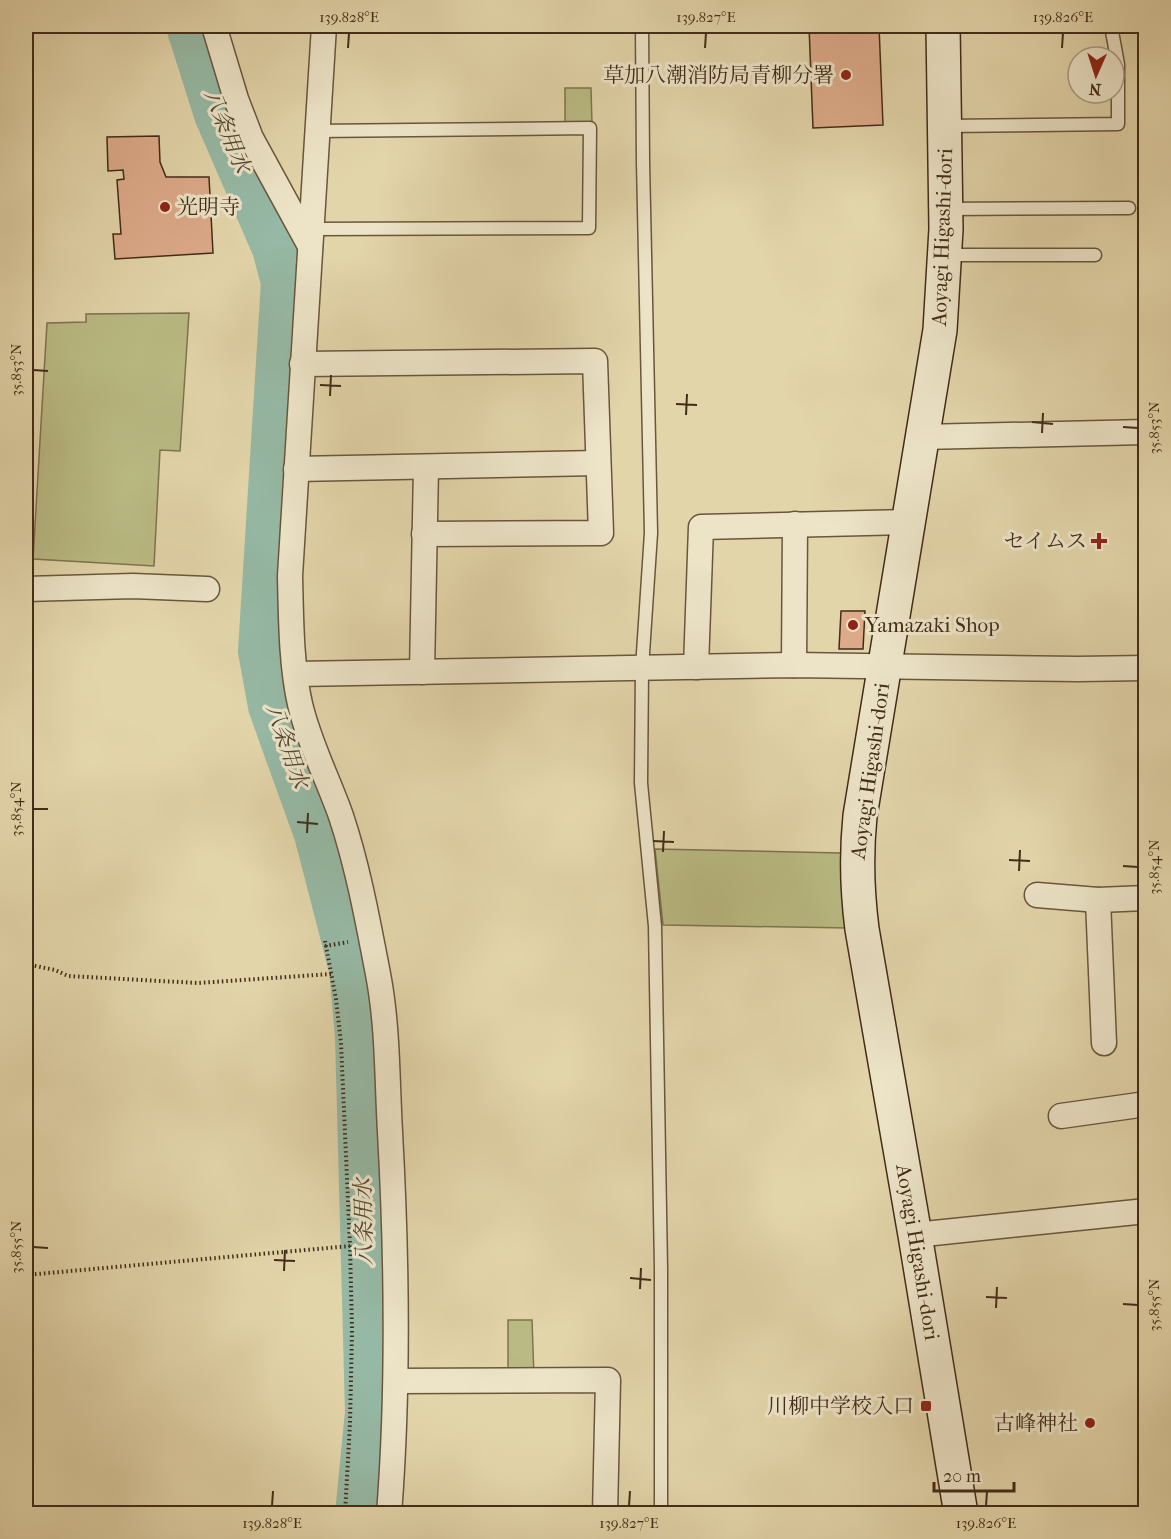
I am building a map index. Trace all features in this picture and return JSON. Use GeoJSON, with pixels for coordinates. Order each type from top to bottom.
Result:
{"type":"FeatureCollection","features":[{"type":"Feature","properties":{"kind":"street"},"geometry":{"type":"LineString","coordinates":[[214,26],[236,99],[251,138],[310,237]]}},
{"type":"Feature","properties":{"kind":"street"},"geometry":{"type":"LineString","coordinates":[[324,26],[290,576],[292,634],[300,703],[341,818],[379,977],[384,1017],[395,1214],[396,1381],[389,1514]]}},
{"type":"Feature","properties":{"kind":"street","name":"Aoyagi Higashi-dori"},"geometry":{"type":"LineString","coordinates":[[943,26],[946,209],[940,330],[860,816],[856,854],[856,889],[961,1514]]}},
{"type":"Feature","properties":{"kind":"street"},"geometry":{"type":"LineString","coordinates":[[303,364],[595,361],[601,533],[424,534]]}},
{"type":"Feature","properties":{"kind":"street"},"geometry":{"type":"LineString","coordinates":[[922,437],[1146,432]]}},
{"type":"Feature","properties":{"kind":"street"},"geometry":{"type":"LineString","coordinates":[[296,469],[598,463]]}},
{"type":"Feature","properties":{"kind":"street"},"geometry":{"type":"LineString","coordinates":[[422,672],[426,467]]}},
{"type":"Feature","properties":{"kind":"street"},"geometry":{"type":"LineString","coordinates":[[696,667],[701,527],[908,522]]}},
{"type":"Feature","properties":{"kind":"street"},"geometry":{"type":"LineString","coordinates":[[794,665],[795,524]]}},
{"type":"Feature","properties":{"kind":"street"},"geometry":{"type":"LineString","coordinates":[[26,589],[133,586],[207,589]]}},
{"type":"Feature","properties":{"kind":"street"},"geometry":{"type":"LineString","coordinates":[[296,674],[794,665],[1146,668]]}},
{"type":"Feature","properties":{"kind":"street"},"geometry":{"type":"LineString","coordinates":[[1037,896],[1098,900],[1146,898]]}},
{"type":"Feature","properties":{"kind":"street"},"geometry":{"type":"LineString","coordinates":[[1098,900],[1104,1043]]}},
{"type":"Feature","properties":{"kind":"street"},"geometry":{"type":"LineString","coordinates":[[1061,1116],[1146,1104]]}},
{"type":"Feature","properties":{"kind":"street"},"geometry":{"type":"LineString","coordinates":[[915,1236],[1146,1211]]}},
{"type":"Feature","properties":{"kind":"street"},"geometry":{"type":"LineString","coordinates":[[396,1381],[608,1380],[605,1514]]}},
{"type":"Feature","properties":{"kind":"lane"},"geometry":{"type":"LineString","coordinates":[[642,26],[651,533],[642,668],[641,783],[656,938],[662,1514]]}},
{"type":"Feature","properties":{"kind":"lane"},"geometry":{"type":"LineString","coordinates":[[945,126],[1118,124],[1118,64],[1111,26]]}},
{"type":"Feature","properties":{"kind":"lane"},"geometry":{"type":"LineString","coordinates":[[310,237],[589,228],[590,128],[316,131]]}},
{"type":"Feature","properties":{"kind":"lane"},"geometry":{"type":"LineString","coordinates":[[946,209],[1129,208]]}},
{"type":"Feature","properties":{"kind":"lane"},"geometry":{"type":"LineString","coordinates":[[945,255],[1095,255]]}},
{"type":"Feature","properties":{"kind":"path"},"geometry":{"type":"LineString","coordinates":[[325,941],[341,1043],[350,1246],[351,1423],[345,1514]]}},
{"type":"Feature","properties":{"kind":"path"},"geometry":{"type":"LineString","coordinates":[[26,964],[56,970],[68,976],[198,982],[331,974]]}},
{"type":"Feature","properties":{"kind":"path"},"geometry":{"type":"LineString","coordinates":[[26,1275],[350,1246]]}},
{"type":"Feature","properties":{"kind":"green space"},"geometry":{"type":"Polygon","coordinates":[[[565,88],[591,88],[592,124],[565,124],[565,88]]]}},
{"type":"Feature","properties":{"kind":"green space"},"geometry":{"type":"Polygon","coordinates":[[[189,313],[180,451],[160,450],[154,566],[33,559],[47,323],[86,322],[86,314],[189,313]]]}},
{"type":"Feature","properties":{"kind":"green space"},"geometry":{"type":"Polygon","coordinates":[[[655,849],[841,853],[848,928],[663,925],[655,849]]]}},
{"type":"Feature","properties":{"kind":"green space"},"geometry":{"type":"Polygon","coordinates":[[[508,1320],[532,1320],[534,1378],[508,1378],[508,1320]]]}},
{"type":"Feature","properties":{"kind":"building","name":"草加八潮消防局青柳分署"},"geometry":{"type":"Polygon","coordinates":[[[809,26],[879,26],[883,125],[813,128],[809,26]]]}},
{"type":"Feature","properties":{"kind":"building","name":"光明寺"},"geometry":{"type":"Polygon","coordinates":[[[159,136],[160,162],[166,177],[209,177],[213,253],[115,259],[113,234],[121,234],[117,180],[124,179],[123,170],[108,171],[107,137],[159,136]]]}},
{"type":"Feature","properties":{"kind":"building"},"geometry":{"type":"Polygon","coordinates":[[[841,611],[865,611],[863,649],[839,649],[841,611]]]}},
{"type":"Feature","properties":{"kind":"waterway","name":"八条用水"},"geometry":{"type":"LineString","coordinates":[[190,26],[218,114],[276,248],[285,282],[262,651],[272,706],[318,834],[353,969],[359,1036],[369,1412],[359,1514]]}},
{"type":"Feature","properties":{"kind":"place","name":"草加八潮消防局青柳分署"},"geometry":{"type":"Point","coordinates":[846,75]}},
{"type":"Feature","properties":{"kind":"place","name":"光明寺"},"geometry":{"type":"Point","coordinates":[165,207]}},
{"type":"Feature","properties":{"kind":"place","name":"セイムス"},"geometry":{"type":"Point","coordinates":[1099,541]}},
{"type":"Feature","properties":{"kind":"place","name":"Yamazaki Shop"},"geometry":{"type":"Point","coordinates":[853,625]}},
{"type":"Feature","properties":{"kind":"place","name":"川柳中学校入口"},"geometry":{"type":"Point","coordinates":[926,1406]}},
{"type":"Feature","properties":{"kind":"place","name":"古峰神社"},"geometry":{"type":"Point","coordinates":[1090,1423]}}]}
